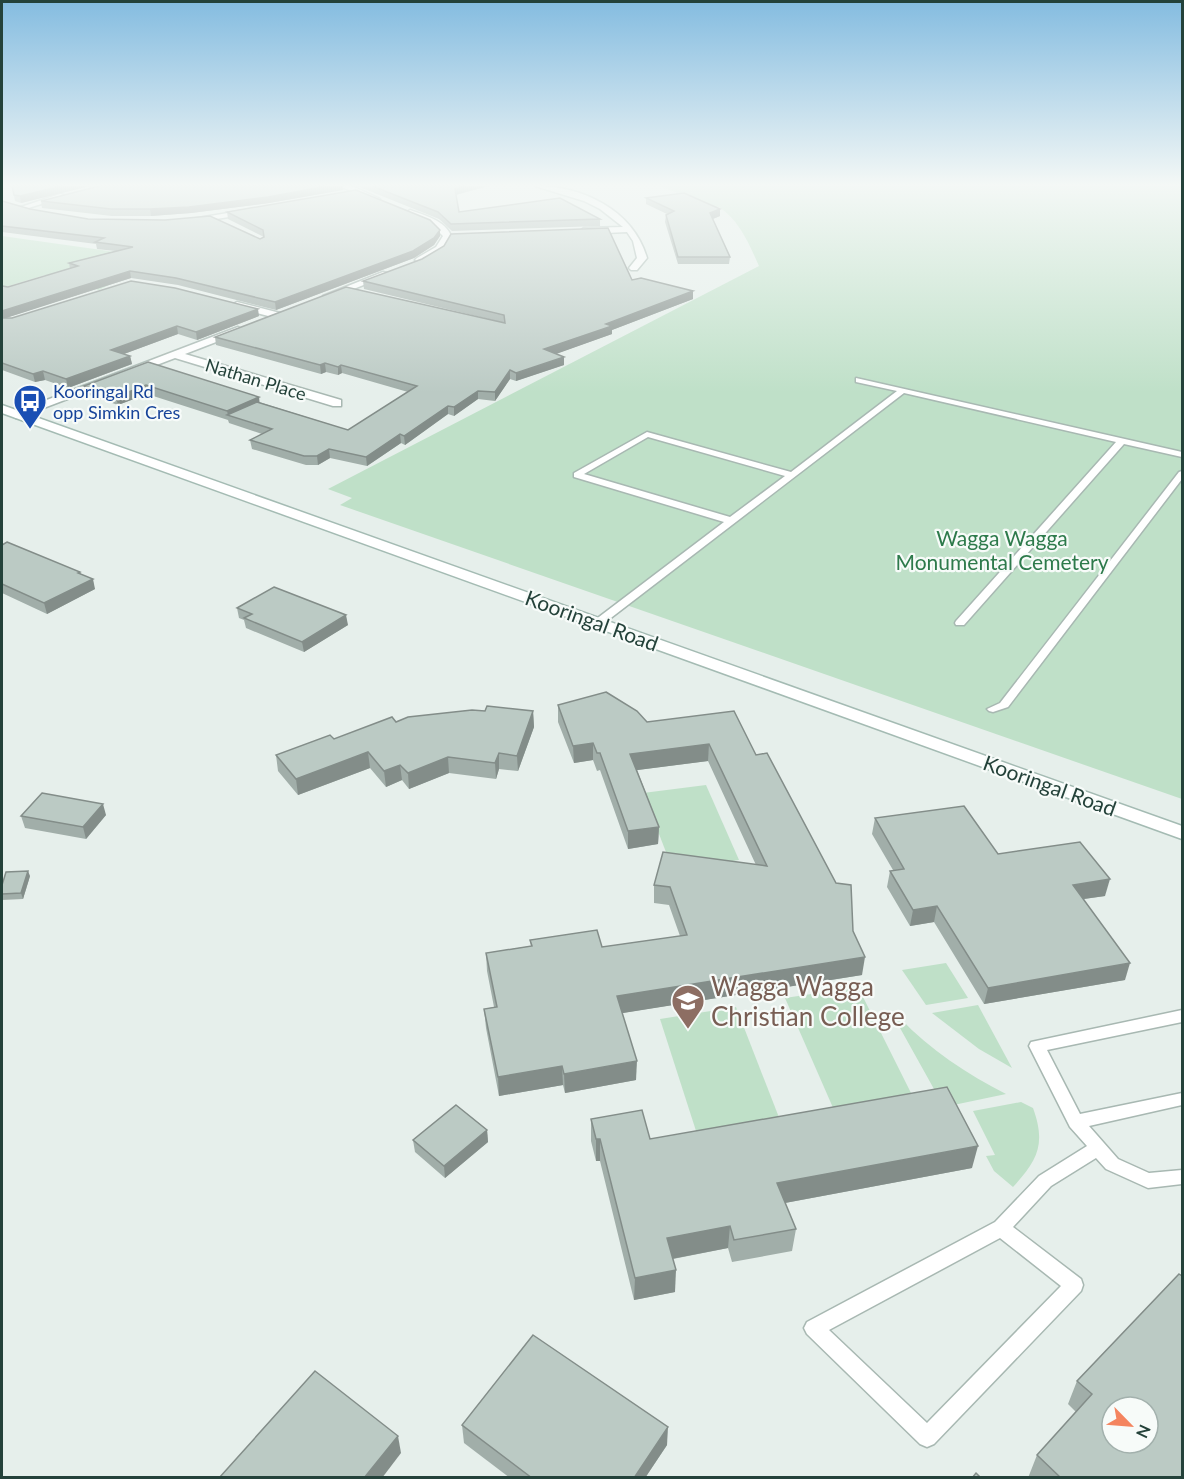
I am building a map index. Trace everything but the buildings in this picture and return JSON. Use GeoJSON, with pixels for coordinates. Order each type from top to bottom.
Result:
{"type":"FeatureCollection","features":[{"type":"Feature","properties":{"kind":"street"},"geometry":{"type":"LineString","coordinates":[[316,300],[427,255]]}},
{"type":"Feature","properties":{"kind":"street"},"geometry":{"type":"LineString","coordinates":[[634,268],[641,261],[642,255]]}},
{"type":"Feature","properties":{"kind":"street"},"geometry":{"type":"LineString","coordinates":[[346,289],[368,295]]}},
{"type":"Feature","properties":{"kind":"street"},"geometry":{"type":"LineString","coordinates":[[9,412],[281,314],[221,301]]}},
{"type":"Feature","properties":{"kind":"street","name":"Nathan Place"},"geometry":{"type":"LineString","coordinates":[[174,354],[337,403]]}},
{"type":"Feature","properties":{"kind":"street","name":"Kooringal Road"},"geometry":{"type":"LineString","coordinates":[[9,412],[1182,832]]}},
{"type":"Feature","properties":{"kind":"lane"},"geometry":{"type":"LineString","coordinates":[[859,380],[1182,455]]}},
{"type":"Feature","properties":{"kind":"lane"},"geometry":{"type":"LineString","coordinates":[[599,622],[903,390]]}},
{"type":"Feature","properties":{"kind":"lane"},"geometry":{"type":"LineString","coordinates":[[732,520],[577,475],[648,434],[793,475]]}},
{"type":"Feature","properties":{"kind":"lane"},"geometry":{"type":"LineString","coordinates":[[960,622],[1122,441]]}},
{"type":"Feature","properties":{"kind":"lane"},"geometry":{"type":"LineString","coordinates":[[993,709],[1004,705],[1182,474]]}},
{"type":"Feature","properties":{"kind":"lane"},"geometry":{"type":"LineString","coordinates":[[1182,1016],[1037,1046],[1076,1122],[1112,1164],[1148,1181],[1182,1177]]}},
{"type":"Feature","properties":{"kind":"lane"},"geometry":{"type":"LineString","coordinates":[[1076,1122],[1182,1099]]}},
{"type":"Feature","properties":{"kind":"lane"},"geometry":{"type":"LineString","coordinates":[[1001,1228],[1074,1285],[927,1437],[814,1328],[1001,1228],[1046,1181],[1098,1148]]}},
{"type":"Feature","properties":{"kind":"green space"},"geometry":{"type":"Polygon","coordinates":[[[2,255],[117,255],[63,272],[111,284],[99,290],[45,275],[2,288],[2,255]]]}},
{"type":"Feature","properties":{"kind":"green space","name":"Wagga Wagga Monumental Cemetery"},"geometry":{"type":"Polygon","coordinates":[[[754,255],[1182,255],[1182,799],[340,505],[352,498],[328,489],[759,266],[754,255]]]}},
{"type":"Feature","properties":{"kind":"green space"},"geometry":{"type":"Polygon","coordinates":[[[706,785],[739,860],[673,870],[643,793],[706,785]]]}},
{"type":"Feature","properties":{"kind":"green space"},"geometry":{"type":"Polygon","coordinates":[[[946,963],[968,998],[926,1005],[902,970],[946,963]]]}},
{"type":"Feature","properties":{"kind":"green space"},"geometry":{"type":"Polygon","coordinates":[[[858,987],[913,1097],[834,1110],[785,998],[858,987]]]}},
{"type":"Feature","properties":{"kind":"green space"},"geometry":{"type":"Polygon","coordinates":[[[978,1005],[1012,1068],[979,1049],[932,1013],[978,1005]]]}},
{"type":"Feature","properties":{"kind":"green space"},"geometry":{"type":"Polygon","coordinates":[[[736,1007],[780,1120],[697,1134],[660,1019],[736,1007]]]}},
{"type":"Feature","properties":{"kind":"green space"},"geometry":{"type":"Polygon","coordinates":[[[900,1018],[924,1041],[950,1060],[1006,1094],[944,1107],[895,1019],[900,1018]]]}},
{"type":"Feature","properties":{"kind":"green space"},"geometry":{"type":"Polygon","coordinates":[[[1021,1102],[1033,1108],[1039,1142],[1034,1160],[1013,1187],[994,1171],[986,1156],[995,1155],[973,1111],[1021,1102]]]}},
{"type":"Feature","properties":{"kind":"place","name":"Kooringal Rd opp Simkin Cres"},"geometry":{"type":"Point","coordinates":[30,430]}},
{"type":"Feature","properties":{"kind":"place","name":"Wagga Wagga Christian College"},"geometry":{"type":"Point","coordinates":[688,1030]}}]}
